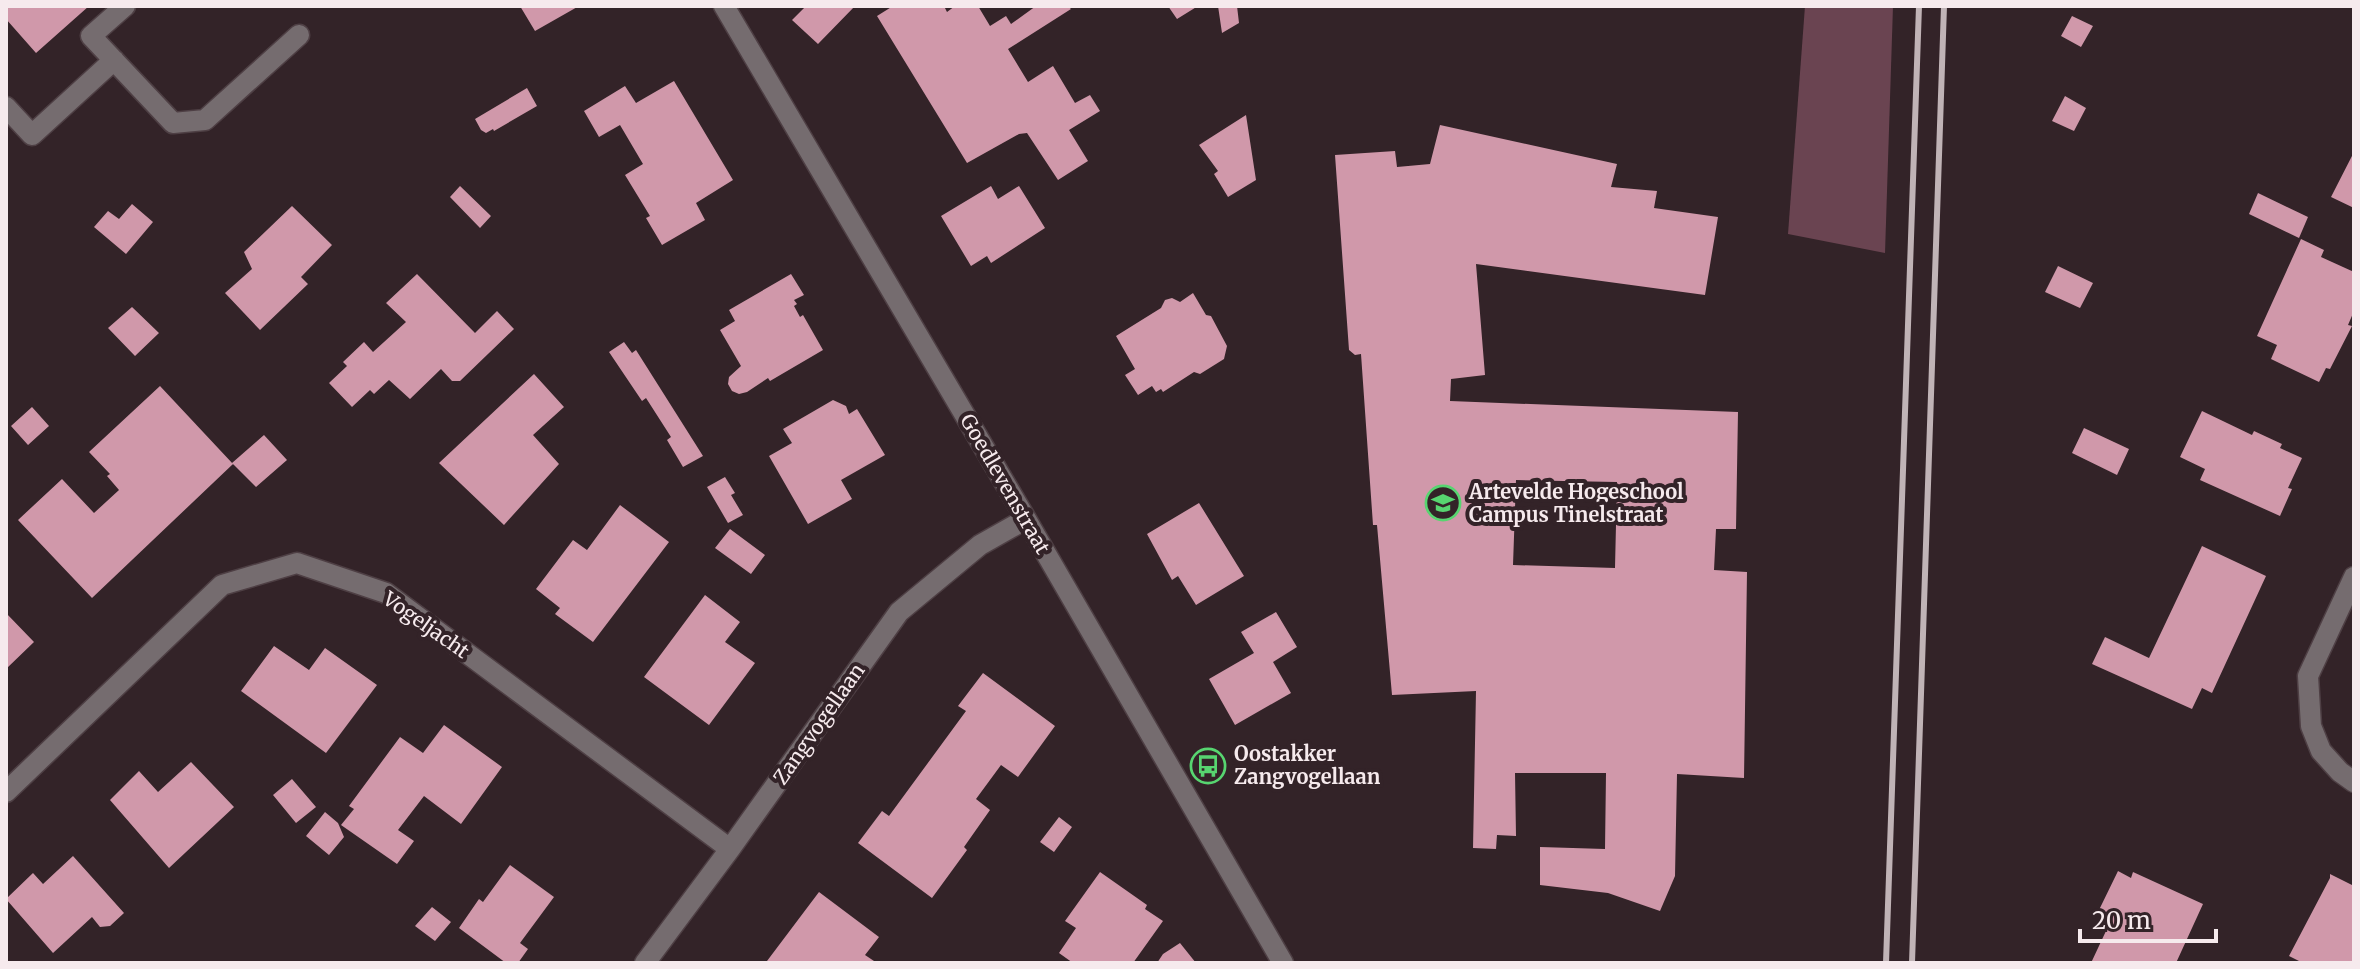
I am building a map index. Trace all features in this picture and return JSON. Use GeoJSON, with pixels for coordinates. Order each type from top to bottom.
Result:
{"type":"FeatureCollection","features":[{"type":"Feature","properties":{"kind":"street"},"geometry":{"type":"LineString","coordinates":[[125,6],[91,36],[173,123],[205,120],[299,35]]}},
{"type":"Feature","properties":{"kind":"street","name":"Goedlevenstraat"},"geometry":{"type":"LineString","coordinates":[[724,6],[1283,963]]}},
{"type":"Feature","properties":{"kind":"street"},"geometry":{"type":"LineString","coordinates":[[6,107],[32,135],[114,60]]}},
{"type":"Feature","properties":{"kind":"street","name":"Zangvogellaan"},"geometry":{"type":"LineString","coordinates":[[645,963],[899,612],[980,545],[1026,519]]}},
{"type":"Feature","properties":{"kind":"street","name":"Vogeljacht"},"geometry":{"type":"LineString","coordinates":[[6,792],[222,585],[297,563],[386,593],[730,849]]}},
{"type":"Feature","properties":{"kind":"street"},"geometry":{"type":"LineString","coordinates":[[2354,577],[2308,676],[2311,726],[2321,751],[2354,782]]}},
{"type":"Feature","properties":{"kind":"shaded area"},"geometry":{"type":"Polygon","coordinates":[[[1805,6],[1893,6],[1885,253],[1788,234],[1805,6]]]}},
{"type":"Feature","properties":{"kind":"building"},"geometry":{"type":"Polygon","coordinates":[[[6,6],[89,6],[36,53],[6,19],[6,6]]]}},
{"type":"Feature","properties":{"kind":"building"},"geometry":{"type":"Polygon","coordinates":[[[520,6],[579,6],[535,31],[520,6]]]}},
{"type":"Feature","properties":{"kind":"building"},"geometry":{"type":"Polygon","coordinates":[[[806,6],[855,6],[818,44],[792,20],[806,6]]]}},
{"type":"Feature","properties":{"kind":"building"},"geometry":{"type":"Polygon","coordinates":[[[893,6],[944,6],[947,12],[955,6],[978,6],[990,26],[1006,16],[1011,24],[1036,6],[1068,6],[1071,9],[1008,49],[1028,82],[1053,66],[1075,103],[1090,95],[1100,111],[1069,130],[1088,161],[1058,180],[1027,133],[1019,134],[967,163],[877,16],[893,6]]]}},
{"type":"Feature","properties":{"kind":"building"},"geometry":{"type":"Polygon","coordinates":[[[1168,6],[1198,6],[1177,19],[1168,6]]]}},
{"type":"Feature","properties":{"kind":"building"},"geometry":{"type":"Polygon","coordinates":[[[1218,6],[1237,6],[1239,23],[1222,33],[1218,6]]]}},
{"type":"Feature","properties":{"kind":"building"},"geometry":{"type":"Polygon","coordinates":[[[2072,16],[2093,26],[2081,47],[2061,36],[2072,16]]]}},
{"type":"Feature","properties":{"kind":"building"},"geometry":{"type":"Polygon","coordinates":[[[674,81],[733,180],[696,203],[705,220],[662,245],[646,218],[650,216],[625,175],[643,164],[620,125],[599,137],[584,111],[625,86],[636,103],[674,81]]]}},
{"type":"Feature","properties":{"kind":"building"},"geometry":{"type":"Polygon","coordinates":[[[527,88],[537,106],[494,131],[486,133],[481,130],[475,119],[527,88]]]}},
{"type":"Feature","properties":{"kind":"building"},"geometry":{"type":"Polygon","coordinates":[[[2065,96],[2086,108],[2074,131],[2052,121],[2065,96]]]}},
{"type":"Feature","properties":{"kind":"building"},"geometry":{"type":"Polygon","coordinates":[[[1246,115],[1256,180],[1228,197],[1214,174],[1218,171],[1199,145],[1246,115]]]}},
{"type":"Feature","properties":{"kind":"building","name":"Artevelde Hogeschool Campus Tinelstraat"},"geometry":{"type":"Polygon","coordinates":[[[1440,125],[1617,164],[1611,187],[1657,191],[1654,208],[1718,217],[1705,295],[1476,264],[1485,375],[1451,379],[1450,401],[1738,412],[1736,529],[1716,529],[1714,570],[1747,572],[1744,778],[1677,774],[1675,876],[1660,911],[1608,893],[1540,885],[1540,847],[1605,849],[1606,773],[1515,773],[1516,836],[1497,835],[1496,849],[1473,848],[1476,691],[1392,695],[1377,525],[1373,525],[1361,354],[1355,355],[1349,350],[1335,155],[1395,151],[1397,167],[1430,164],[1440,125]],[[1516,480],[1513,565],[1615,568],[1617,482],[1516,480]]]}},
{"type":"Feature","properties":{"kind":"building"},"geometry":{"type":"Polygon","coordinates":[[[2354,152],[2354,208],[2331,197],[2354,152]]]}},
{"type":"Feature","properties":{"kind":"building"},"geometry":{"type":"Polygon","coordinates":[[[460,186],[491,216],[480,228],[450,197],[460,186]]]}},
{"type":"Feature","properties":{"kind":"building"},"geometry":{"type":"Polygon","coordinates":[[[991,186],[998,199],[1019,186],[1045,228],[991,263],[987,256],[971,266],[941,216],[991,186]]]}},
{"type":"Feature","properties":{"kind":"building"},"geometry":{"type":"Polygon","coordinates":[[[2258,193],[2308,217],[2299,238],[2249,214],[2258,193]]]}},
{"type":"Feature","properties":{"kind":"building"},"geometry":{"type":"Polygon","coordinates":[[[132,204],[153,222],[126,254],[94,227],[108,211],[119,219],[132,204]]]}},
{"type":"Feature","properties":{"kind":"building"},"geometry":{"type":"Polygon","coordinates":[[[292,206],[332,245],[301,277],[308,284],[260,330],[225,293],[252,269],[244,252],[292,206]]]}},
{"type":"Feature","properties":{"kind":"building"},"geometry":{"type":"Polygon","coordinates":[[[2301,239],[2324,250],[2321,257],[2354,272],[2354,311],[2348,325],[2352,326],[2330,369],[2326,368],[2319,382],[2271,359],[2277,345],[2257,336],[2301,239]]]}},
{"type":"Feature","properties":{"kind":"building"},"geometry":{"type":"Polygon","coordinates":[[[2058,266],[2093,283],[2080,308],[2045,292],[2058,266]]]}},
{"type":"Feature","properties":{"kind":"building"},"geometry":{"type":"Polygon","coordinates":[[[417,274],[475,333],[497,311],[514,329],[460,381],[452,381],[441,369],[410,399],[389,380],[374,394],[370,390],[352,407],[329,383],[347,366],[343,362],[364,342],[373,352],[406,322],[386,303],[417,274]]]}},
{"type":"Feature","properties":{"kind":"building"},"geometry":{"type":"Polygon","coordinates":[[[791,274],[804,295],[794,300],[797,304],[794,306],[800,317],[803,315],[823,350],[747,392],[739,394],[732,391],[728,384],[729,377],[741,366],[720,330],[735,321],[729,310],[791,274]]]}},
{"type":"Feature","properties":{"kind":"building"},"geometry":{"type":"Polygon","coordinates":[[[1193,293],[1206,315],[1211,316],[1227,346],[1224,359],[1200,374],[1194,372],[1163,392],[1161,389],[1156,392],[1152,386],[1138,395],[1125,375],[1135,369],[1116,336],[1161,308],[1165,300],[1172,298],[1180,302],[1193,293]]]}},
{"type":"Feature","properties":{"kind":"building"},"geometry":{"type":"Polygon","coordinates":[[[132,307],[159,333],[135,356],[108,328],[132,307]]]}},
{"type":"Feature","properties":{"kind":"building"},"geometry":{"type":"Polygon","coordinates":[[[624,342],[632,353],[636,350],[703,456],[683,467],[667,440],[671,437],[646,398],[642,401],[609,352],[624,342]]]}},
{"type":"Feature","properties":{"kind":"building"},"geometry":{"type":"Polygon","coordinates":[[[534,374],[564,407],[533,435],[559,464],[504,525],[439,463],[534,374]]]}},
{"type":"Feature","properties":{"kind":"building"},"geometry":{"type":"Polygon","coordinates":[[[160,386],[233,464],[92,598],[18,520],[62,479],[94,513],[119,490],[107,476],[110,474],[89,452],[160,386]]]}},
{"type":"Feature","properties":{"kind":"building"},"geometry":{"type":"Polygon","coordinates":[[[833,400],[846,406],[849,414],[857,409],[885,455],[841,480],[852,499],[808,524],[769,456],[792,443],[783,429],[833,400]]]}},
{"type":"Feature","properties":{"kind":"building"},"geometry":{"type":"Polygon","coordinates":[[[32,407],[49,426],[28,445],[11,426],[32,407]]]}},
{"type":"Feature","properties":{"kind":"building"},"geometry":{"type":"Polygon","coordinates":[[[2202,411],[2252,435],[2254,431],[2282,444],[2280,448],[2302,458],[2288,488],[2292,489],[2280,516],[2200,480],[2205,469],[2180,457],[2202,411]]]}},
{"type":"Feature","properties":{"kind":"building"},"geometry":{"type":"Polygon","coordinates":[[[2084,428],[2129,449],[2117,475],[2072,453],[2084,428]]]}},
{"type":"Feature","properties":{"kind":"building"},"geometry":{"type":"Polygon","coordinates":[[[264,435],[287,460],[256,487],[232,463],[264,435]]]}},
{"type":"Feature","properties":{"kind":"building"},"geometry":{"type":"Polygon","coordinates":[[[725,477],[743,515],[728,523],[707,487],[725,477]]]}},
{"type":"Feature","properties":{"kind":"building"},"geometry":{"type":"Polygon","coordinates":[[[1199,503],[1244,576],[1196,605],[1178,576],[1172,580],[1147,534],[1199,503]]]}},
{"type":"Feature","properties":{"kind":"building"},"geometry":{"type":"Polygon","coordinates":[[[620,505],[669,542],[593,642],[555,614],[560,608],[536,589],[573,540],[587,550],[620,505]]]}},
{"type":"Feature","properties":{"kind":"building"},"geometry":{"type":"Polygon","coordinates":[[[730,529],[765,555],[751,574],[715,548],[730,529]]]}},
{"type":"Feature","properties":{"kind":"building"},"geometry":{"type":"Polygon","coordinates":[[[2202,546],[2266,576],[2212,693],[2202,688],[2192,709],[2092,664],[2105,637],[2149,658],[2202,546]]]}},
{"type":"Feature","properties":{"kind":"building"},"geometry":{"type":"Polygon","coordinates":[[[705,595],[740,622],[725,642],[755,663],[709,725],[644,677],[705,595]]]}},
{"type":"Feature","properties":{"kind":"building"},"geometry":{"type":"Polygon","coordinates":[[[1276,612],[1297,647],[1273,662],[1291,693],[1235,725],[1209,679],[1254,653],[1241,632],[1276,612]]]}},
{"type":"Feature","properties":{"kind":"building"},"geometry":{"type":"Polygon","coordinates":[[[6,613],[34,642],[6,669],[6,613]]]}},
{"type":"Feature","properties":{"kind":"building"},"geometry":{"type":"Polygon","coordinates":[[[274,646],[309,670],[325,648],[377,685],[326,753],[241,691],[274,646]]]}},
{"type":"Feature","properties":{"kind":"building"},"geometry":{"type":"Polygon","coordinates":[[[983,673],[1055,726],[1018,777],[1001,765],[976,799],[990,810],[964,847],[967,850],[932,898],[858,843],[882,811],[889,816],[966,711],[958,706],[983,673]]]}},
{"type":"Feature","properties":{"kind":"building"},"geometry":{"type":"Polygon","coordinates":[[[444,725],[502,767],[461,824],[424,796],[398,830],[414,841],[397,864],[341,825],[354,809],[349,806],[400,737],[423,753],[444,725]]]}},
{"type":"Feature","properties":{"kind":"building"},"geometry":{"type":"Polygon","coordinates":[[[191,762],[234,807],[169,868],[110,800],[139,771],[158,792],[191,762]]]}},
{"type":"Feature","properties":{"kind":"building"},"geometry":{"type":"Polygon","coordinates":[[[292,779],[316,807],[296,823],[273,795],[292,779]]]}},
{"type":"Feature","properties":{"kind":"building"},"geometry":{"type":"Polygon","coordinates":[[[325,812],[338,823],[344,837],[329,855],[306,836],[325,812]]]}},
{"type":"Feature","properties":{"kind":"building"},"geometry":{"type":"Polygon","coordinates":[[[1059,817],[1072,827],[1054,852],[1040,842],[1059,817]]]}},
{"type":"Feature","properties":{"kind":"building"},"geometry":{"type":"Polygon","coordinates":[[[73,856],[124,913],[110,926],[100,927],[92,917],[53,953],[6,899],[33,873],[43,884],[73,856]]]}},
{"type":"Feature","properties":{"kind":"building"},"geometry":{"type":"Polygon","coordinates":[[[510,865],[554,897],[520,943],[528,949],[518,963],[506,963],[459,928],[479,899],[483,902],[510,865]]]}},
{"type":"Feature","properties":{"kind":"building"},"geometry":{"type":"Polygon","coordinates":[[[2118,871],[2131,878],[2133,872],[2203,904],[2176,963],[2091,963],[2113,916],[2099,910],[2118,871]]]}},
{"type":"Feature","properties":{"kind":"building"},"geometry":{"type":"Polygon","coordinates":[[[1100,872],[1147,905],[1145,909],[1163,921],[1133,963],[1073,963],[1059,953],[1076,928],[1065,921],[1100,872]]]}},
{"type":"Feature","properties":{"kind":"building"},"geometry":{"type":"Polygon","coordinates":[[[2330,874],[2354,886],[2354,963],[2303,963],[2289,956],[2330,874]]]}},
{"type":"Feature","properties":{"kind":"building"},"geometry":{"type":"Polygon","coordinates":[[[819,892],[879,937],[865,955],[877,963],[767,961],[819,892]]]}},
{"type":"Feature","properties":{"kind":"building"},"geometry":{"type":"Polygon","coordinates":[[[432,907],[451,922],[435,941],[415,926],[432,907]]]}},
{"type":"Feature","properties":{"kind":"building"},"geometry":{"type":"Polygon","coordinates":[[[1180,943],[1196,963],[1157,963],[1163,954],[1180,943]]]}},
{"type":"Feature","properties":{"kind":"railway"},"geometry":{"type":"LineString","coordinates":[[1886,963],[1919,6]]}},
{"type":"Feature","properties":{"kind":"railway"},"geometry":{"type":"LineString","coordinates":[[1912,963],[1944,6]]}},
{"type":"Feature","properties":{"kind":"place","name":"Artevelde Hogeschool Campus Tinelstraat"},"geometry":{"type":"Point","coordinates":[1443,503]}},
{"type":"Feature","properties":{"kind":"place","name":"Oostakker Zangvogellaan"},"geometry":{"type":"Point","coordinates":[1208,766]}}]}
